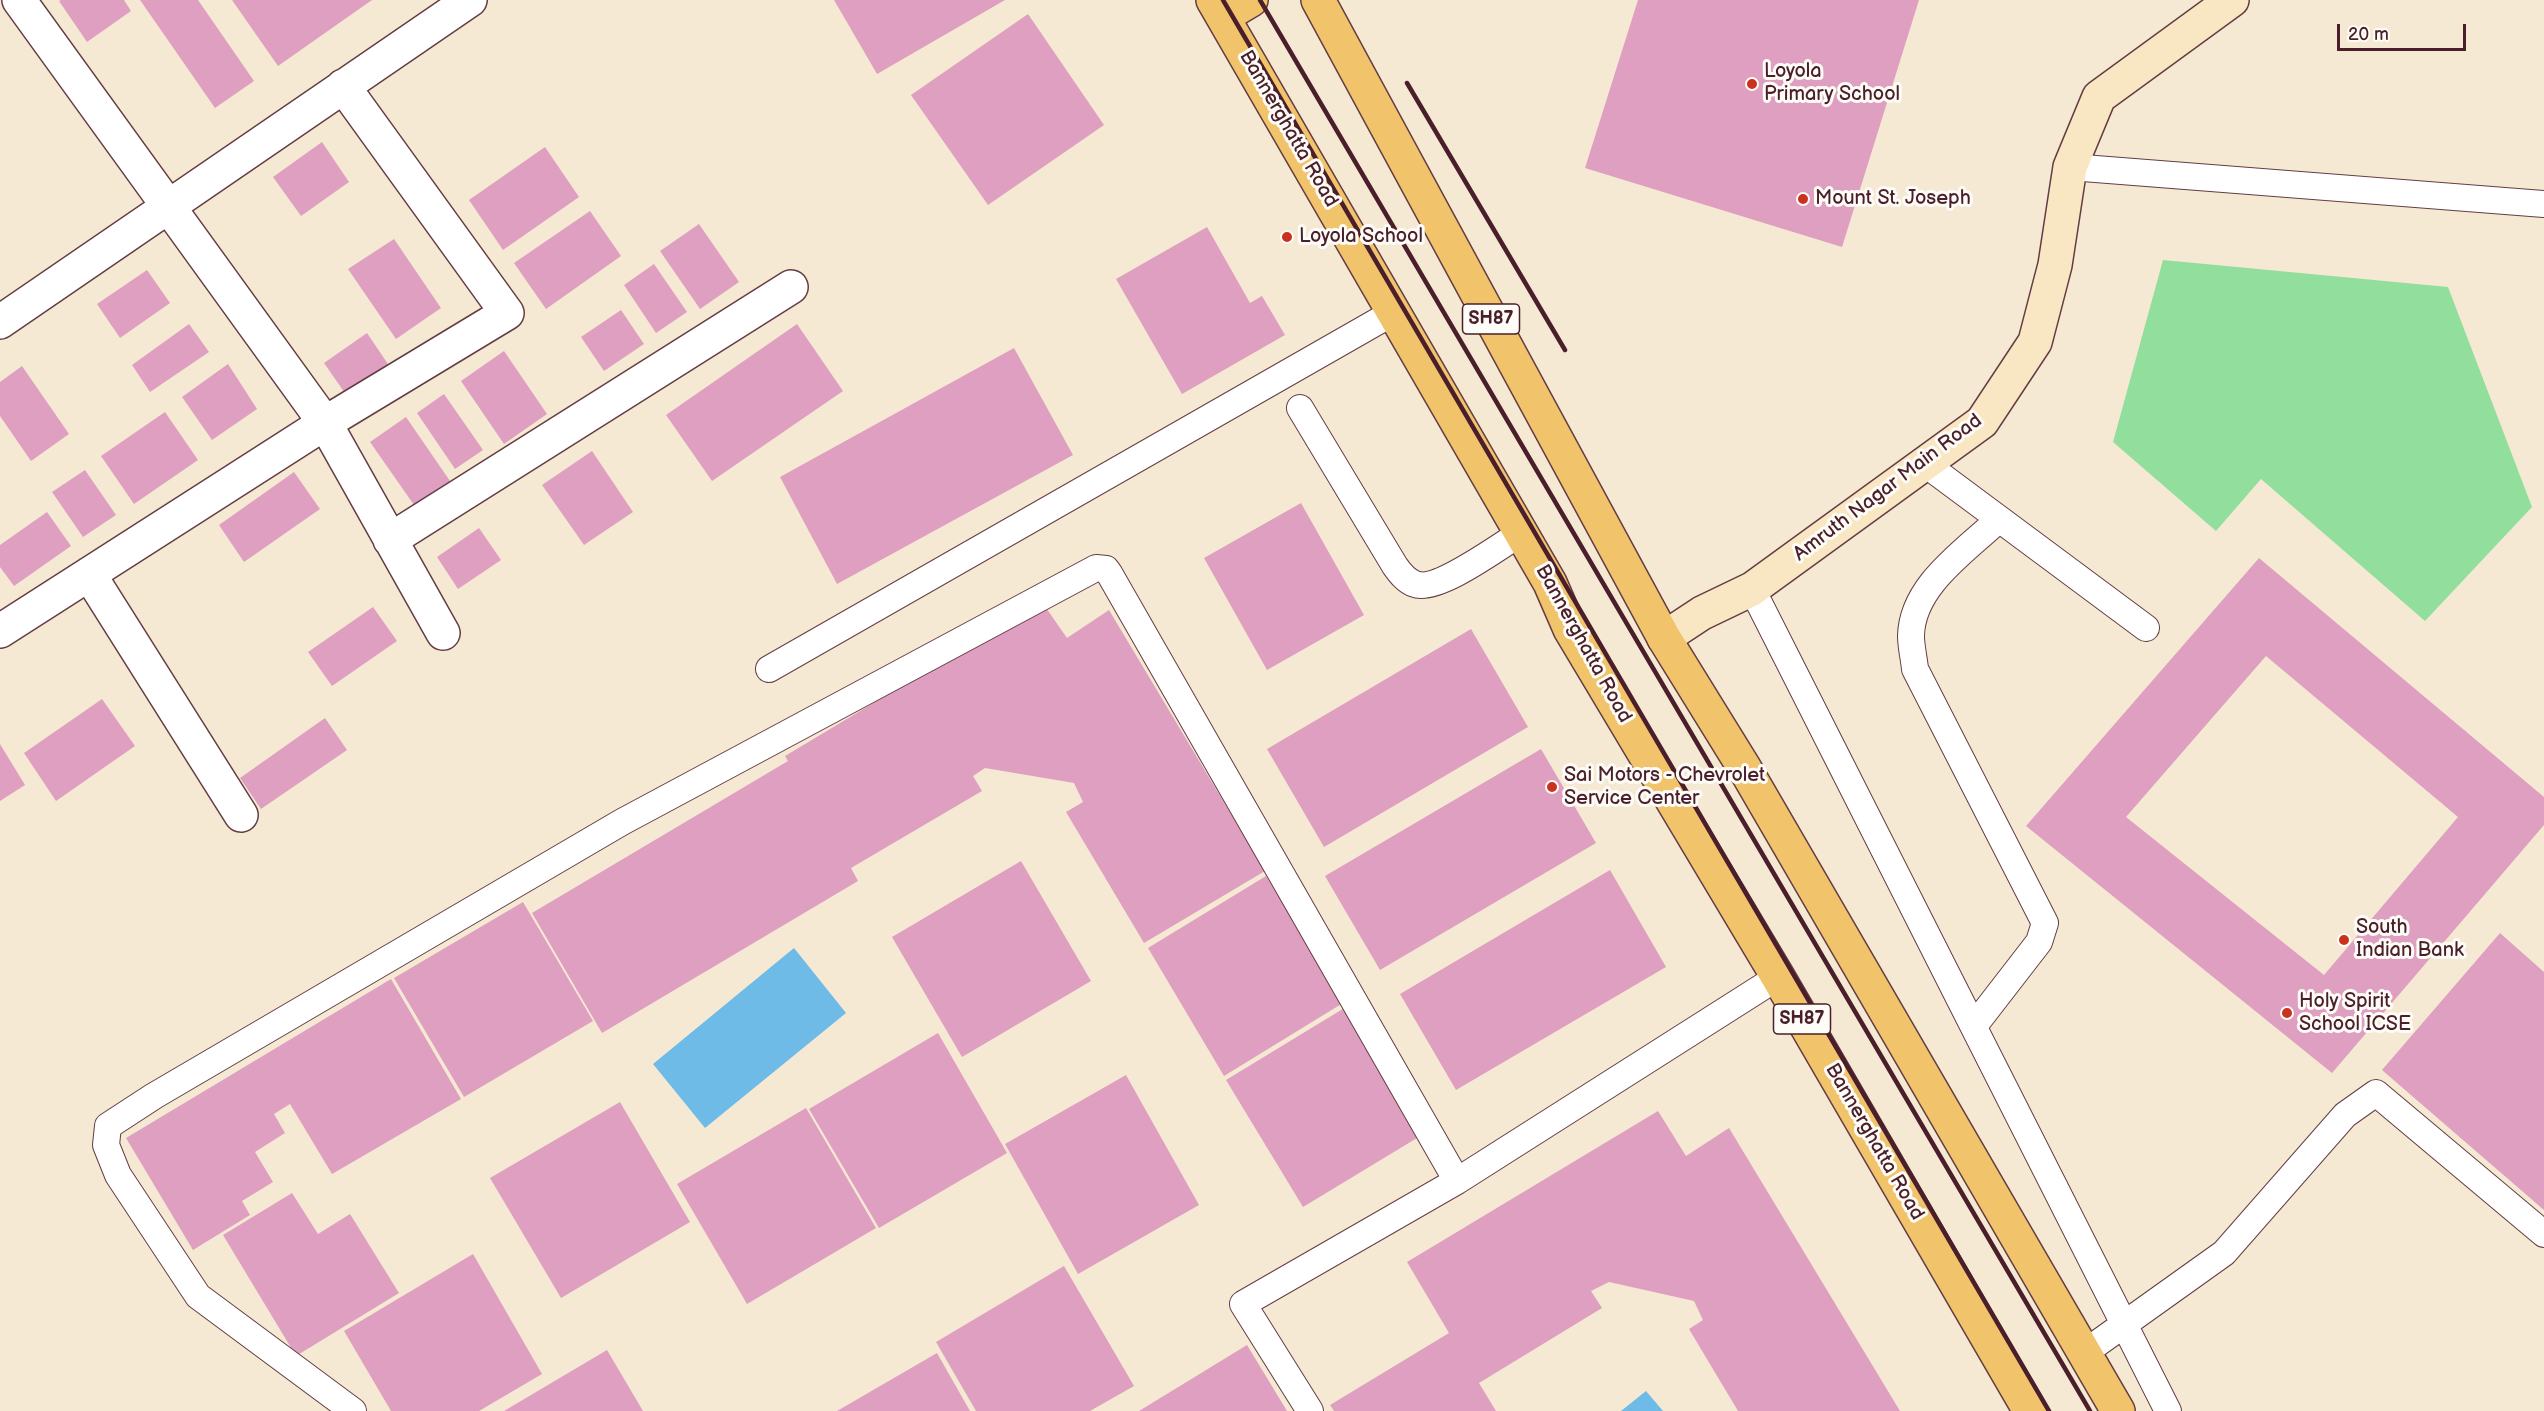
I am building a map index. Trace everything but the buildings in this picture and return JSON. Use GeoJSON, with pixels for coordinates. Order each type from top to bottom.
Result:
{"type":"FeatureCollection","features":[{"type":"Feature","properties":{"kind":"main road"},"geometry":{"type":"LineString","coordinates":[[1218,8],[1251,0]]}},
{"type":"Feature","properties":{"kind":"main road","name":"SH87"},"geometry":{"type":"LineString","coordinates":[[1318,0],[1664,638],[1751,779],[2118,1411]]}},
{"type":"Feature","properties":{"kind":"main road","name":"Amruth Nagar Main Road"},"geometry":{"type":"LineString","coordinates":[[1664,638],[1702,614],[1752,589],[1982,422],[2035,342],[2055,265],[2070,166],[2099,96],[2232,0]]}},
{"type":"Feature","properties":{"kind":"main road","name":"Bannerghatta Road"},"geometry":{"type":"LineString","coordinates":[[1218,8],[1550,583],[1570,629],[1778,977],[2030,1411]]}},
{"type":"Feature","properties":{"kind":"street"},"geometry":{"type":"LineString","coordinates":[[19,0],[325,423],[442,633]]}},
{"type":"Feature","properties":{"kind":"street"},"geometry":{"type":"LineString","coordinates":[[0,322],[470,0]]}},
{"type":"Feature","properties":{"kind":"street"},"geometry":{"type":"LineString","coordinates":[[0,631],[325,423],[507,313],[343,86]]}},
{"type":"Feature","properties":{"kind":"street"},"geometry":{"type":"LineString","coordinates":[[390,540],[791,287]]}},
{"type":"Feature","properties":{"kind":"street"},"geometry":{"type":"LineString","coordinates":[[89,574],[241,815]]}},
{"type":"Feature","properties":{"kind":"lane"},"geometry":{"type":"LineString","coordinates":[[2070,166],[2544,204]]}},
{"type":"Feature","properties":{"kind":"lane"},"geometry":{"type":"LineString","coordinates":[[769,669],[1394,312]]}},
{"type":"Feature","properties":{"kind":"lane"},"geometry":{"type":"LineString","coordinates":[[1300,408],[1395,566],[1404,578],[1416,585],[1428,586],[1444,580],[1521,533]]}},
{"type":"Feature","properties":{"kind":"lane"},"geometry":{"type":"LineString","coordinates":[[1923,463],[2146,628]]}},
{"type":"Feature","properties":{"kind":"lane"},"geometry":{"type":"LineString","coordinates":[[1974,1026],[2039,942],[2045,923],[1915,669],[1911,635],[1916,609],[1929,585],[1999,519]]}},
{"type":"Feature","properties":{"kind":"lane"},"geometry":{"type":"LineString","coordinates":[[353,1411],[198,1296],[118,1175],[106,1145],[108,1126],[154,1096],[622,822],[1096,568],[1109,573],[1457,1181]]}},
{"type":"Feature","properties":{"kind":"lane"},"geometry":{"type":"LineString","coordinates":[[1752,589],[2168,1411]]}},
{"type":"Feature","properties":{"kind":"lane"},"geometry":{"type":"LineString","coordinates":[[1310,1411],[1243,1304],[1457,1181],[1778,977]]}},
{"type":"Feature","properties":{"kind":"lane"},"geometry":{"type":"LineString","coordinates":[[2084,1353],[2224,1254],[2345,1115],[2376,1093],[2544,1234]]}},
{"type":"Feature","properties":{"kind":"green space"},"geometry":{"type":"Polygon","coordinates":[[[2163,260],[2448,287],[2532,507],[2425,621],[2261,479],[2216,531],[2113,442],[2163,260]]]}},
{"type":"Feature","properties":{"kind":"water"},"geometry":{"type":"Polygon","coordinates":[[[794,948],[846,1013],[705,1128],[653,1064],[794,948]]]}},
{"type":"Feature","properties":{"kind":"water"},"geometry":{"type":"Polygon","coordinates":[[[1646,1391],[1663,1411],[1621,1411],[1646,1391]]]}},
{"type":"Feature","properties":{"kind":"railway"},"geometry":{"type":"LineString","coordinates":[[1223,0],[2049,1411]]}},
{"type":"Feature","properties":{"kind":"railway"},"geometry":{"type":"LineString","coordinates":[[1260,0],[2090,1411]]}},
{"type":"Feature","properties":{"kind":"railway"},"geometry":{"type":"LineString","coordinates":[[1407,83],[1565,350]]}},
{"type":"Feature","properties":{"kind":"place","name":"Loyola Primary School"},"geometry":{"type":"Point","coordinates":[1752,84]}},
{"type":"Feature","properties":{"kind":"place","name":"Mount St. Joseph"},"geometry":{"type":"Point","coordinates":[1803,199]}},
{"type":"Feature","properties":{"kind":"place","name":"Loyola School"},"geometry":{"type":"Point","coordinates":[1287,237]}},
{"type":"Feature","properties":{"kind":"place","name":"Sai Motors - Chevrolet Service Center"},"geometry":{"type":"Point","coordinates":[1552,787]}},
{"type":"Feature","properties":{"kind":"place","name":"South Indian Bank"},"geometry":{"type":"Point","coordinates":[2344,940]}},
{"type":"Feature","properties":{"kind":"place","name":"Holy Spirit School ICSE"},"geometry":{"type":"Point","coordinates":[2287,1013]}}]}
